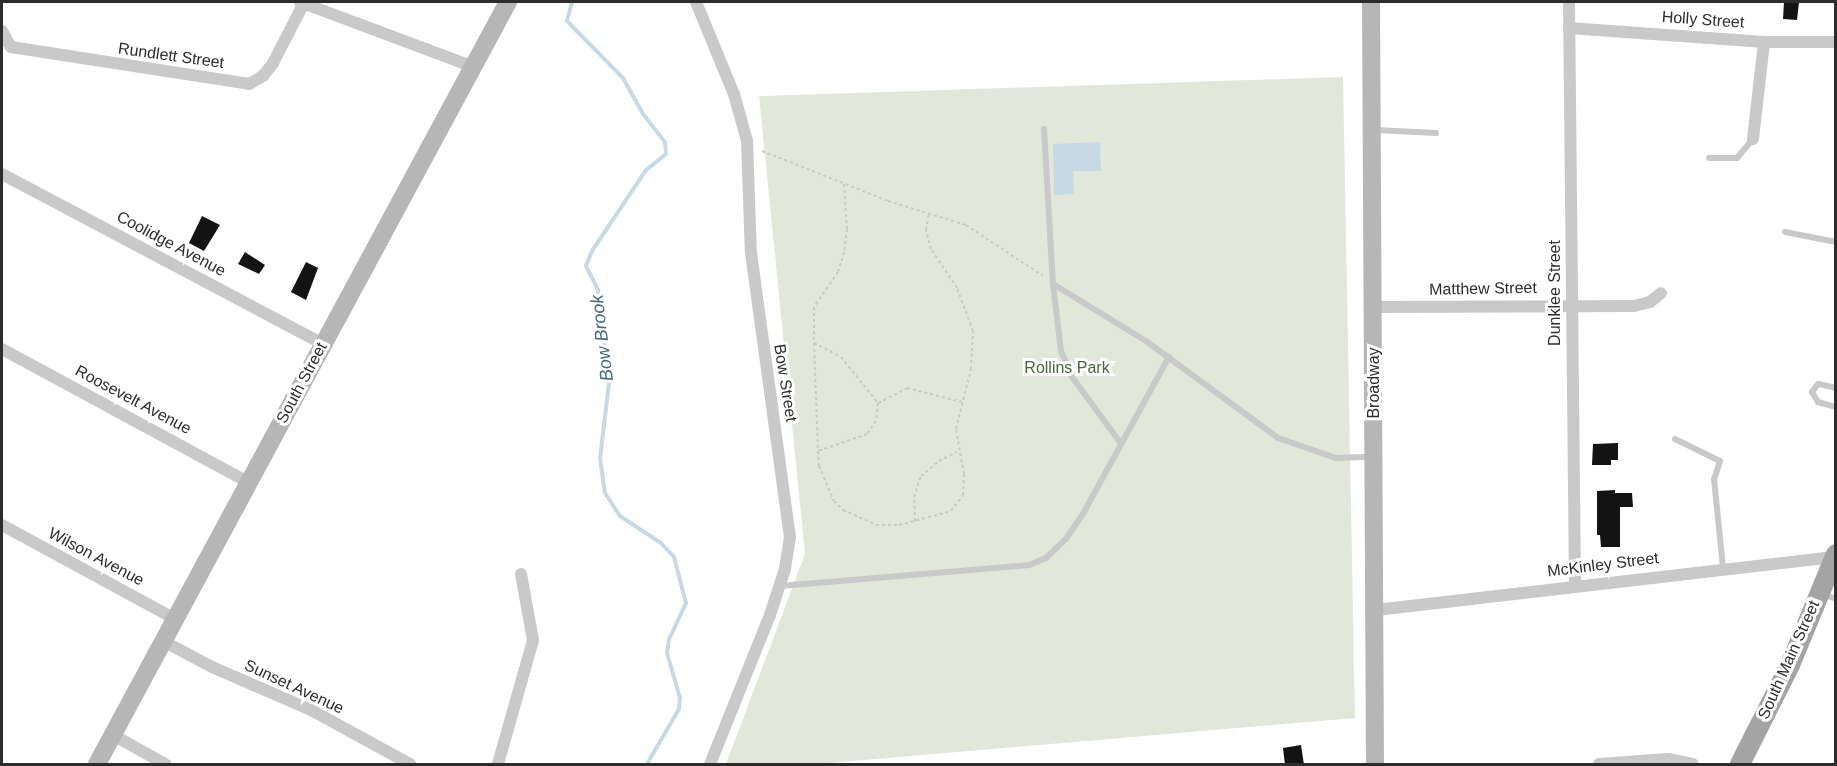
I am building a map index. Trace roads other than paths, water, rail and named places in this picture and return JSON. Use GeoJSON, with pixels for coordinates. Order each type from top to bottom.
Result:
{"type":"FeatureCollection","features":[{"type":"Feature","properties":{"kind":"main road","name":"South Street"},"geometry":{"type":"LineString","coordinates":[[97,765],[471,66],[508,2]]}},
{"type":"Feature","properties":{"kind":"main road","name":"Broadway"},"geometry":{"type":"LineString","coordinates":[[1371,2],[1376,610],[1375,765]]}},
{"type":"Feature","properties":{"kind":"main road","name":"South Main Street"},"geometry":{"type":"LineString","coordinates":[[1740,765],[1790,665],[1828,596],[1835,556]]}},
{"type":"Feature","properties":{"kind":"street","name":"Bow Street"},"geometry":{"type":"LineString","coordinates":[[696,2],[734,94],[747,141],[752,263],[790,537],[780,586],[710,765]]}},
{"type":"Feature","properties":{"kind":"street","name":"Dunklee Street"},"geometry":{"type":"LineString","coordinates":[[1569,2],[1575,585]]}},
{"type":"Feature","properties":{"kind":"street"},"geometry":{"type":"LineString","coordinates":[[301,3],[441,52],[471,66]]}},
{"type":"Feature","properties":{"kind":"street","name":"Rundlett Street"},"geometry":{"type":"LineString","coordinates":[[2,31],[11,46],[23,49],[249,84],[263,76],[273,63],[301,3]]}},
{"type":"Feature","properties":{"kind":"street","name":"Holly Street"},"geometry":{"type":"LineString","coordinates":[[1569,28],[1764,42],[1836,42]]}},
{"type":"Feature","properties":{"kind":"street"},"geometry":{"type":"LineString","coordinates":[[1754,139],[1764,42]]}},
{"type":"Feature","properties":{"kind":"street","name":"Coolidge Avenue"},"geometry":{"type":"LineString","coordinates":[[2,174],[323,344]]}},
{"type":"Feature","properties":{"kind":"street","name":"Matthew Street"},"geometry":{"type":"LineString","coordinates":[[1374,307],[1634,306],[1650,302],[1661,293]]}},
{"type":"Feature","properties":{"kind":"street","name":"Roosevelt Avenue"},"geometry":{"type":"LineString","coordinates":[[2,349],[248,482]]}},
{"type":"Feature","properties":{"kind":"street","name":"Wilson Avenue"},"geometry":{"type":"LineString","coordinates":[[2,525],[175,618]]}},
{"type":"Feature","properties":{"kind":"street","name":"McKinley Street"},"geometry":{"type":"LineString","coordinates":[[1376,610],[1723,567],[1835,556]]}},
{"type":"Feature","properties":{"kind":"street"},"geometry":{"type":"LineString","coordinates":[[498,765],[533,640],[521,574]]}},
{"type":"Feature","properties":{"kind":"street","name":"Sunset Avenue"},"geometry":{"type":"LineString","coordinates":[[163,640],[212,667],[313,711],[410,765]]}},
{"type":"Feature","properties":{"kind":"street"},"geometry":{"type":"LineString","coordinates":[[113,735],[165,765]]}},
{"type":"Feature","properties":{"kind":"street"},"geometry":{"type":"LineString","coordinates":[[1599,765],[1668,759],[1693,765]]}},
{"type":"Feature","properties":{"kind":"lane"},"geometry":{"type":"LineString","coordinates":[[1044,129],[1053,284],[1061,351],[1072,377],[1120,442]]}},
{"type":"Feature","properties":{"kind":"lane"},"geometry":{"type":"LineString","coordinates":[[1371,130],[1436,133]]}},
{"type":"Feature","properties":{"kind":"lane"},"geometry":{"type":"LineString","coordinates":[[1709,158],[1737,158],[1754,139]]}},
{"type":"Feature","properties":{"kind":"lane"},"geometry":{"type":"LineString","coordinates":[[1785,232],[1836,242]]}},
{"type":"Feature","properties":{"kind":"lane"},"geometry":{"type":"LineString","coordinates":[[1053,284],[1169,357],[1278,438],[1336,458],[1374,457]]}},
{"type":"Feature","properties":{"kind":"lane"},"geometry":{"type":"LineString","coordinates":[[780,586],[1029,565],[1046,558],[1066,539],[1084,512],[1120,442],[1169,357]]}},
{"type":"Feature","properties":{"kind":"lane"},"geometry":{"type":"LineString","coordinates":[[1836,388],[1818,384],[1812,396],[1818,402],[1836,407]]}},
{"type":"Feature","properties":{"kind":"lane"},"geometry":{"type":"LineString","coordinates":[[1675,438],[1720,461],[1714,479],[1723,567]]}},
{"type":"Feature","properties":{"kind":"water"},"geometry":{"type":"Polygon","coordinates":[[[1100,142],[1101,171],[1073,171],[1074,194],[1054,195],[1053,144],[1100,142]]]}},
{"type":"Feature","properties":{"kind":"waterway","name":"Bow Brook"},"geometry":{"type":"LineString","coordinates":[[572,2],[567,21],[623,78],[643,114],[665,142],[666,154],[646,170],[592,251],[586,266],[598,290],[609,383],[600,458],[605,493],[620,516],[661,543],[674,557],[686,603],[669,639],[667,653],[680,698],[679,709],[647,764]]}},
{"type":"Feature","properties":{"kind":"park label","name":"Rollins Park"},"geometry":{"type":"Point","coordinates":[1067,368]}}]}
